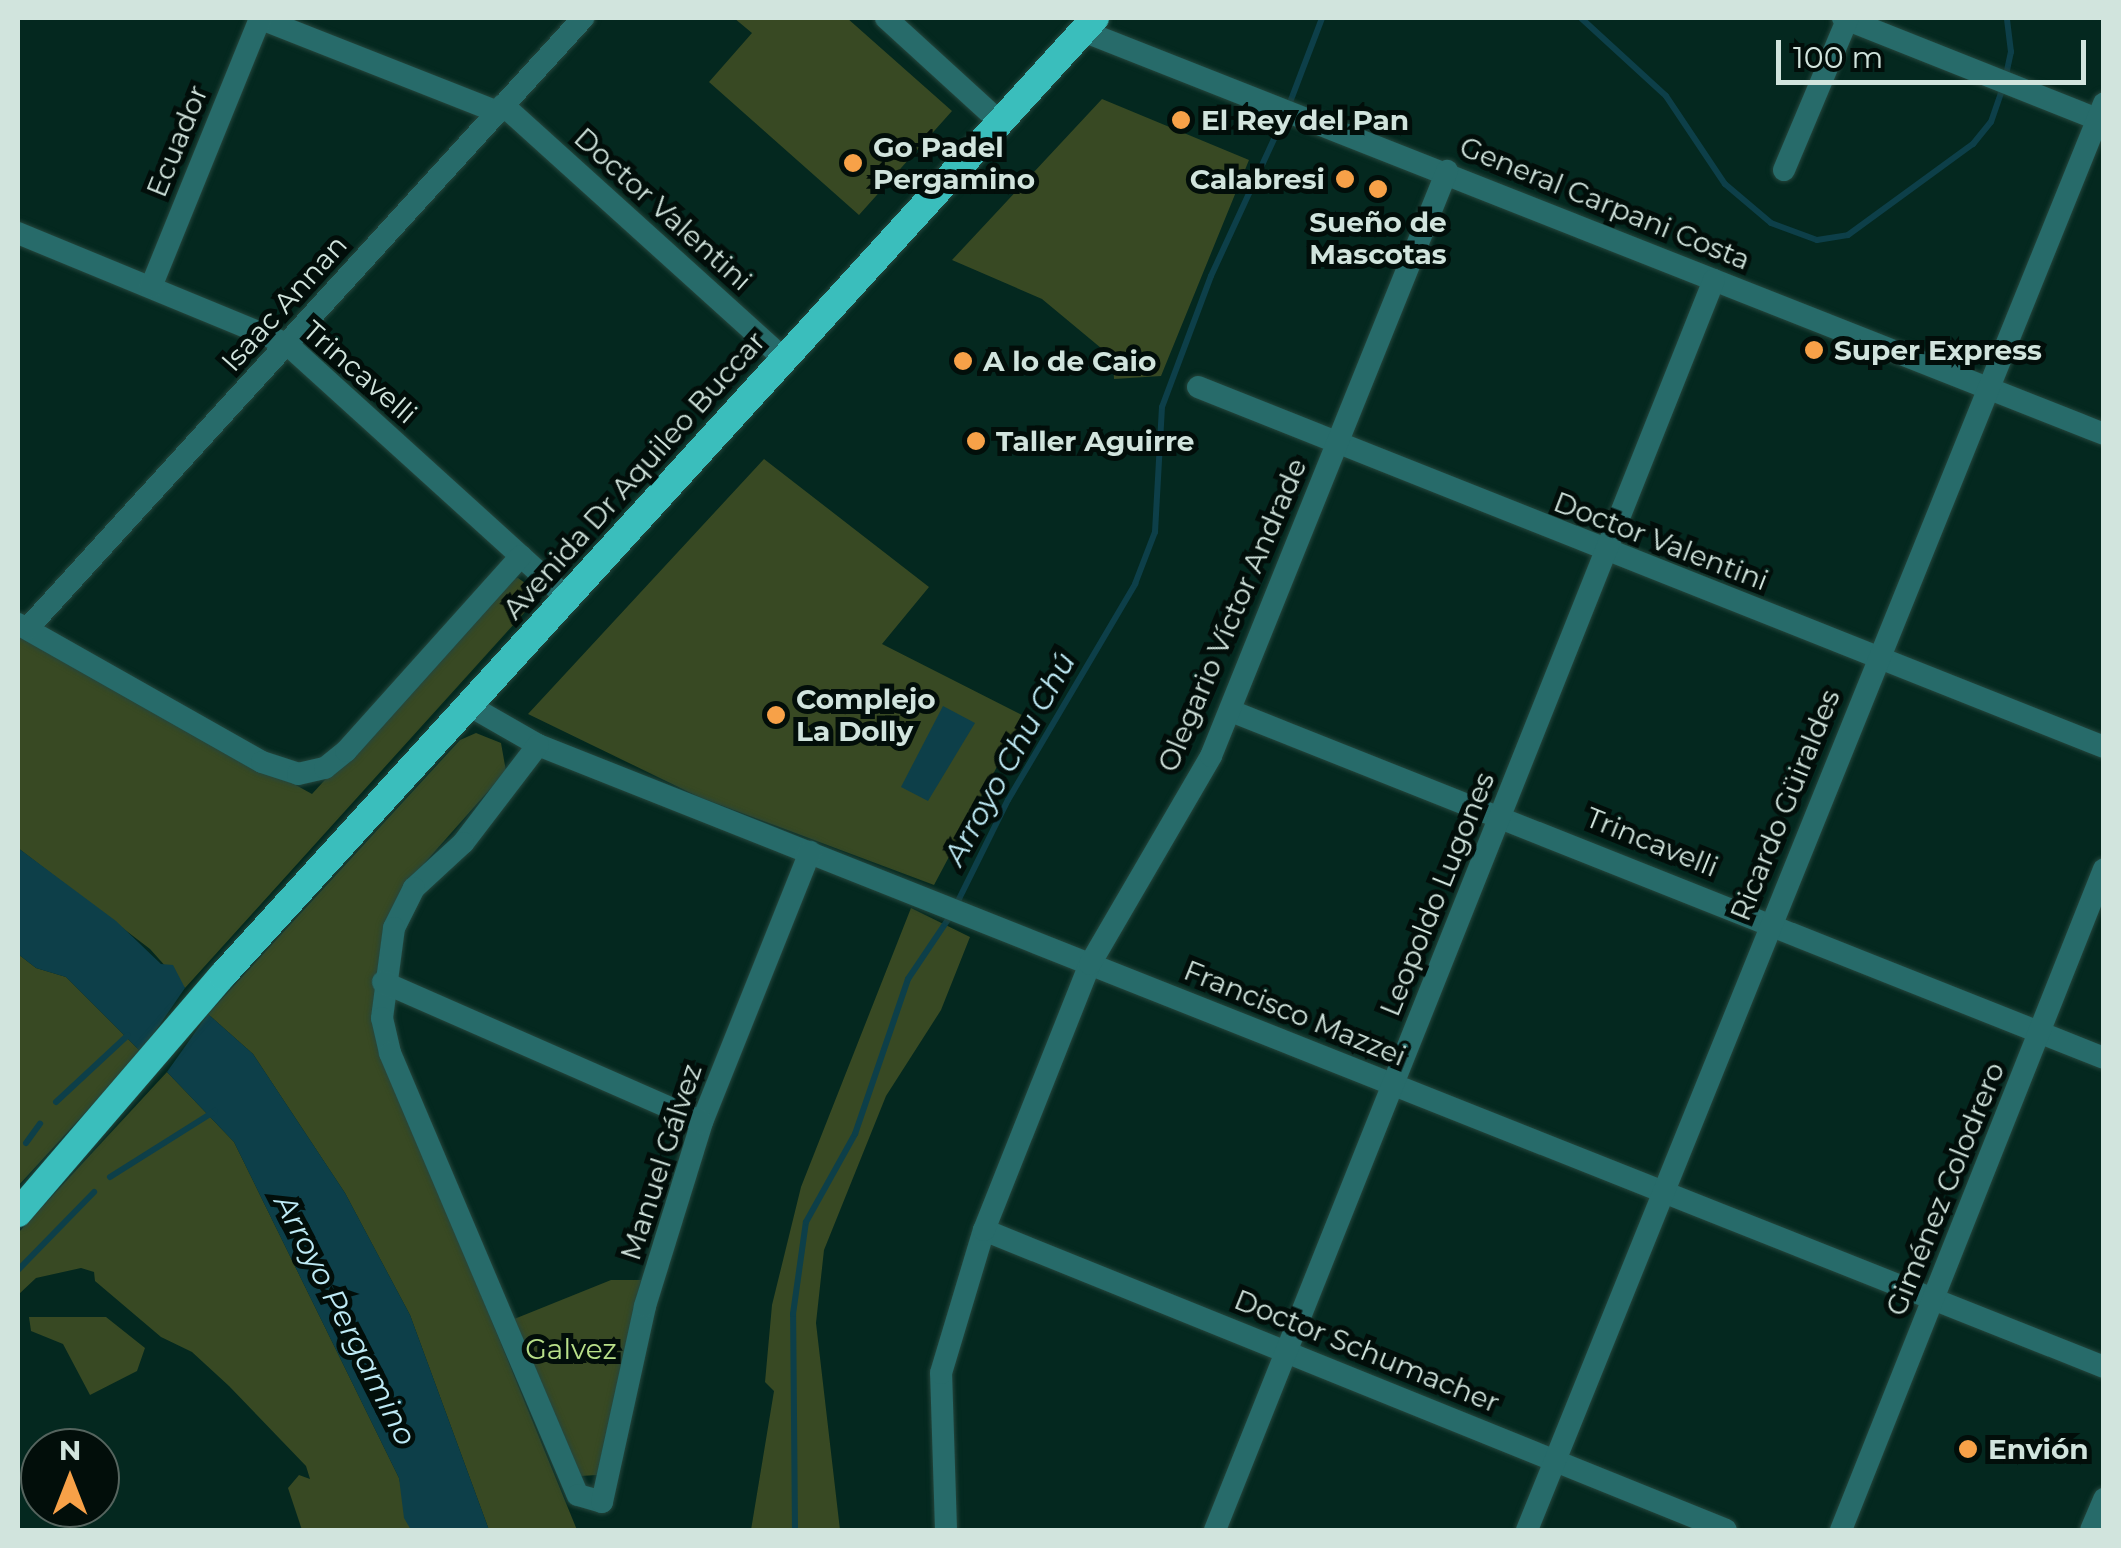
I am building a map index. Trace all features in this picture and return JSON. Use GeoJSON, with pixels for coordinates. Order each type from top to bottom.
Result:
{"type":"FeatureCollection","features":[{"type":"Feature","properties":{"kind":"highway","name":"Avenida Dr Aquileo Buccar"},"geometry":{"type":"LineString","coordinates":[[18,1213],[222,976],[1089,24]]}},
{"type":"Feature","properties":{"kind":"street","name":"Doctor Valentini"},"geometry":{"type":"LineString","coordinates":[[260,18],[500,109],[783,358]]}},
{"type":"Feature","properties":{"kind":"street","name":"Ecuador"},"geometry":{"type":"LineString","coordinates":[[151,287],[260,18]]}},
{"type":"Feature","properties":{"kind":"street","name":"Isaac Annan"},"geometry":{"type":"LineString","coordinates":[[23,626],[287,344],[583,18]]}},
{"type":"Feature","properties":{"kind":"street"},"geometry":{"type":"LineString","coordinates":[[886,18],[1002,123]]}},
{"type":"Feature","properties":{"kind":"street"},"geometry":{"type":"LineString","coordinates":[[1784,170],[1846,18],[2030,94],[2101,115]]}},
{"type":"Feature","properties":{"kind":"street","name":"General Carpani Costa"},"geometry":{"type":"LineString","coordinates":[[1089,24],[1261,100],[2104,434]]}},
{"type":"Feature","properties":{"kind":"street","name":"Ricardo Güiraldes"},"geometry":{"type":"LineString","coordinates":[[1527,1530],[1985,387],[2101,115]]}},
{"type":"Feature","properties":{"kind":"street","name":"Olegario Víctor Andrade"},"geometry":{"type":"LineString","coordinates":[[946,1530],[941,1373],[984,1230],[1090,964],[1211,756],[1447,171]]}},
{"type":"Feature","properties":{"kind":"street","name":"Trincavelli"},"geometry":{"type":"LineString","coordinates":[[18,233],[287,344],[567,598]]}},
{"type":"Feature","properties":{"kind":"street","name":"Leopoldo Lugones"},"geometry":{"type":"LineString","coordinates":[[1215,1530],[1714,280]]}},
{"type":"Feature","properties":{"kind":"street","name":"Doctor Valentini"},"geometry":{"type":"LineString","coordinates":[[1198,388],[2104,747]]}},
{"type":"Feature","properties":{"kind":"street"},"geometry":{"type":"LineString","coordinates":[[23,626],[262,762],[298,774],[324,768],[521,556]]}},
{"type":"Feature","properties":{"kind":"street","name":"Francisco Mazzei"},"geometry":{"type":"LineString","coordinates":[[470,706],[538,744],[2104,1367]]}},
{"type":"Feature","properties":{"kind":"street","name":"Trincavelli"},"geometry":{"type":"LineString","coordinates":[[1231,710],[1502,814],[2104,1058]]}},
{"type":"Feature","properties":{"kind":"street"},"geometry":{"type":"LineString","coordinates":[[538,744],[464,843],[414,888],[394,928],[383,982],[702,1122]]}},
{"type":"Feature","properties":{"kind":"street","name":"Manuel Gálvez"},"geometry":{"type":"LineString","coordinates":[[383,982],[390,1053],[535,1399],[578,1495],[602,1502],[645,1306],[702,1122],[810,852]]}},
{"type":"Feature","properties":{"kind":"street","name":"Giménez Colodrero"},"geometry":{"type":"LineString","coordinates":[[1841,1530],[2104,870]]}},
{"type":"Feature","properties":{"kind":"street","name":"Doctor Schumacher"},"geometry":{"type":"LineString","coordinates":[[984,1230],[1726,1530]]}},
{"type":"Feature","properties":{"kind":"street"},"geometry":{"type":"LineString","coordinates":[[2096,1529],[2104,1499]]}},
{"type":"Feature","properties":{"kind":"green space","name":"Go Padel Pergamino"},"geometry":{"type":"Polygon","coordinates":[[[734,18],[847,18],[952,111],[859,215],[709,82],[752,33],[734,18]]]}},
{"type":"Feature","properties":{"kind":"green space"},"geometry":{"type":"Polygon","coordinates":[[[1102,99],[1249,160],[1161,376],[1114,379],[1113,358],[1042,299],[952,260],[1102,99]]]}},
{"type":"Feature","properties":{"kind":"green space","name":"Complejo La Dolly"},"geometry":{"type":"Polygon","coordinates":[[[764,459],[929,587],[882,644],[1024,716],[934,885],[699,797],[528,714],[764,459]]]}},
{"type":"Feature","properties":{"kind":"green space"},"geometry":{"type":"Polygon","coordinates":[[[518,578],[532,588],[533,603],[185,988],[150,949],[18,848],[18,631],[312,794],[508,580],[518,578]]]}},
{"type":"Feature","properties":{"kind":"green space"},"geometry":{"type":"Polygon","coordinates":[[[476,733],[501,743],[506,771],[421,867],[394,909],[388,1067],[577,1530],[489,1530],[410,1315],[345,1193],[253,1054],[208,1014],[460,740],[476,733]]]}},
{"type":"Feature","properties":{"kind":"green space"},"geometry":{"type":"Polygon","coordinates":[[[911,908],[970,937],[941,1010],[886,1096],[824,1250],[816,1323],[840,1530],[751,1530],[774,1391],[765,1382],[772,1305],[801,1187],[911,908]]]}},
{"type":"Feature","properties":{"kind":"green space"},"geometry":{"type":"Polygon","coordinates":[[[18,954],[36,968],[66,977],[141,1052],[18,1186],[18,954]]]}},
{"type":"Feature","properties":{"kind":"green space"},"geometry":{"type":"Polygon","coordinates":[[[167,1072],[234,1142],[399,1478],[411,1530],[302,1530],[288,1488],[299,1475],[310,1479],[306,1466],[192,1352],[161,1337],[95,1281],[94,1272],[81,1268],[36,1278],[18,1295],[18,1233],[167,1072]]]}},
{"type":"Feature","properties":{"kind":"green space","name":"Galvez"},"geometry":{"type":"Polygon","coordinates":[[[611,1280],[641,1280],[597,1475],[581,1476],[504,1323],[611,1280]]]}},
{"type":"Feature","properties":{"kind":"green space"},"geometry":{"type":"Polygon","coordinates":[[[29,1317],[106,1317],[145,1348],[137,1371],[90,1395],[63,1344],[31,1331],[29,1317]]]}},
{"type":"Feature","properties":{"kind":"water"},"geometry":{"type":"Polygon","coordinates":[[[943,706],[975,723],[928,801],[901,787],[943,706]]]}},
{"type":"Feature","properties":{"kind":"water"},"geometry":{"type":"Polygon","coordinates":[[[18,848],[116,921],[161,964],[173,965],[185,988],[141,1052],[66,977],[36,968],[18,954],[18,848]]]}},
{"type":"Feature","properties":{"kind":"water","name":"Arroyo Pergamino"},"geometry":{"type":"Polygon","coordinates":[[[208,1014],[253,1054],[345,1193],[410,1315],[489,1530],[411,1530],[404,1518],[399,1478],[234,1142],[167,1072],[208,1014]]]}},
{"type":"Feature","properties":{"kind":"waterway","name":"Arroyo Chu Chú"},"geometry":{"type":"LineString","coordinates":[[1289,105],[1322,18]]}},
{"type":"Feature","properties":{"kind":"waterway","name":"Arroyo Chu Chú"},"geometry":{"type":"LineString","coordinates":[[1581,18],[1666,96],[1725,184],[1771,223],[1817,240],[1848,235],[1973,144],[1991,122],[2003,87]]}},
{"type":"Feature","properties":{"kind":"waterway","name":"Arroyo Chu Chú"},"geometry":{"type":"LineString","coordinates":[[2006,75],[2011,52],[2007,18]]}},
{"type":"Feature","properties":{"kind":"waterway","name":"Arroyo Chu Chú"},"geometry":{"type":"LineString","coordinates":[[957,903],[1008,800],[1135,584],[1155,532],[1162,407],[1211,276],[1284,117]]}},
{"type":"Feature","properties":{"kind":"waterway","name":"Arroyo Chu Chú"},"geometry":{"type":"LineString","coordinates":[[795,1530],[793,1314],[806,1222],[855,1134],[908,979],[951,915]]}},
{"type":"Feature","properties":{"kind":"waterway"},"geometry":{"type":"LineString","coordinates":[[56,1102],[128,1035]]}},
{"type":"Feature","properties":{"kind":"waterway"},"geometry":{"type":"LineString","coordinates":[[110,1177],[215,1111]]}},
{"type":"Feature","properties":{"kind":"waterway"},"geometry":{"type":"LineString","coordinates":[[26,1143],[40,1124]]}},
{"type":"Feature","properties":{"kind":"waterway"},"geometry":{"type":"LineString","coordinates":[[18,1270],[94,1192]]}},
{"type":"Feature","properties":{"kind":"place","name":"El Rey del Pan"},"geometry":{"type":"Point","coordinates":[1181,120]}},
{"type":"Feature","properties":{"kind":"place","name":"Go Padel Pergamino"},"geometry":{"type":"Point","coordinates":[853,163]}},
{"type":"Feature","properties":{"kind":"place","name":"Calabresi"},"geometry":{"type":"Point","coordinates":[1345,179]}},
{"type":"Feature","properties":{"kind":"place","name":"Sueño de Mascotas"},"geometry":{"type":"Point","coordinates":[1378,189]}},
{"type":"Feature","properties":{"kind":"place","name":"Super Express"},"geometry":{"type":"Point","coordinates":[1814,350]}},
{"type":"Feature","properties":{"kind":"place","name":"A lo de Caio"},"geometry":{"type":"Point","coordinates":[963,361]}},
{"type":"Feature","properties":{"kind":"place","name":"Taller Aguirre"},"geometry":{"type":"Point","coordinates":[976,441]}},
{"type":"Feature","properties":{"kind":"place","name":"Complejo La Dolly"},"geometry":{"type":"Point","coordinates":[776,715]}},
{"type":"Feature","properties":{"kind":"place","name":"Envión"},"geometry":{"type":"Point","coordinates":[1968,1449]}}]}
